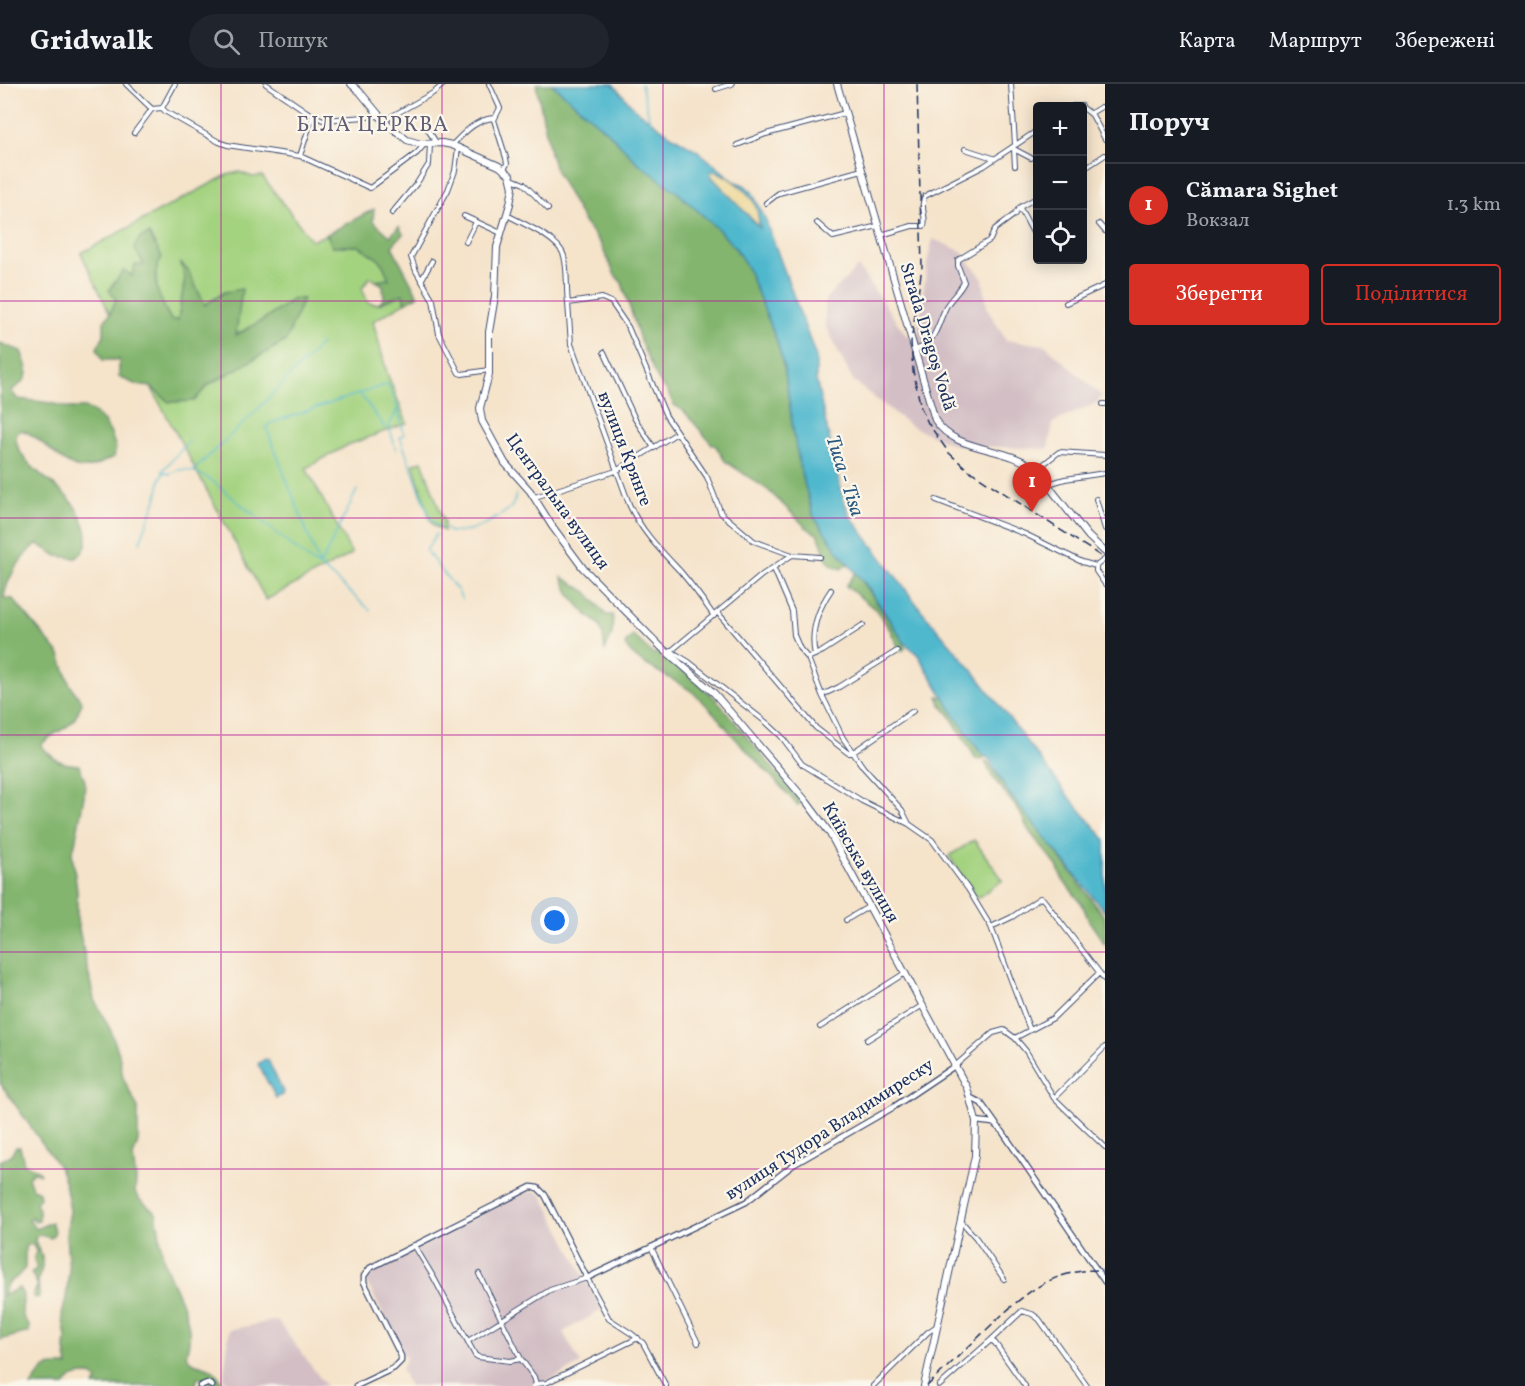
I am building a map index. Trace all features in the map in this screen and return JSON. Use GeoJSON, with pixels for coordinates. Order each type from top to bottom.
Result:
{"type":"FeatureCollection","features":[{"type":"Feature","properties":{"kind":"main road"},"geometry":{"type":"LineString","coordinates":[[351,84],[382,119],[407,140],[455,146],[504,169],[512,178]]}},
{"type":"Feature","properties":{"kind":"main road","name":"Strada Dragoș Vodă"},"geometry":{"type":"LineString","coordinates":[[837,84],[933,414],[943,430],[959,439],[1023,460],[1036,470],[1088,536],[1105,552]]}},
{"type":"Feature","properties":{"kind":"main road","name":"Центральна вулиця"},"geometry":{"type":"LineString","coordinates":[[512,178],[513,189],[497,247],[495,296],[489,332],[489,370],[480,408],[482,421],[506,463],[535,497],[552,526],[583,568],[670,652]]}},
{"type":"Feature","properties":{"kind":"main road","name":"Київська вулиця"},"geometry":{"type":"LineString","coordinates":[[670,652],[714,693],[806,801],[829,832],[956,1065],[971,1098],[976,1121],[975,1155],[924,1386]]}},
{"type":"Feature","properties":{"kind":"street"},"geometry":{"type":"LineString","coordinates":[[126,84],[152,109],[159,110],[175,84]]}},
{"type":"Feature","properties":{"kind":"street"},"geometry":{"type":"LineString","coordinates":[[266,84],[313,115],[329,121],[382,119],[433,93],[444,84]]}},
{"type":"Feature","properties":{"kind":"street"},"geometry":{"type":"LineString","coordinates":[[489,84],[500,108],[494,118],[506,158],[507,164],[504,169]]}},
{"type":"Feature","properties":{"kind":"street"},"geometry":{"type":"LineString","coordinates":[[716,89],[732,84]]}},
{"type":"Feature","properties":{"kind":"street"},"geometry":{"type":"LineString","coordinates":[[1011,84],[1015,166]]}},
{"type":"Feature","properties":{"kind":"street"},"geometry":{"type":"LineString","coordinates":[[1091,113],[1101,107]]}},
{"type":"Feature","properties":{"kind":"street"},"geometry":{"type":"LineString","coordinates":[[162,108],[227,145],[300,156],[370,188],[430,144]]}},
{"type":"Feature","properties":{"kind":"street"},"geometry":{"type":"LineString","coordinates":[[134,133],[152,109]]}},
{"type":"Feature","properties":{"kind":"street"},"geometry":{"type":"LineString","coordinates":[[1087,110],[1091,113],[1105,139]]}},
{"type":"Feature","properties":{"kind":"street"},"geometry":{"type":"LineString","coordinates":[[737,145],[766,134],[845,113]]}},
{"type":"Feature","properties":{"kind":"street"},"geometry":{"type":"LineString","coordinates":[[300,156],[313,115]]}},
{"type":"Feature","properties":{"kind":"street"},"geometry":{"type":"LineString","coordinates":[[489,370],[462,375],[459,373],[439,334],[433,300],[411,257],[455,171],[455,146],[469,128],[489,118],[494,118]]}},
{"type":"Feature","properties":{"kind":"street"},"geometry":{"type":"LineString","coordinates":[[392,213],[417,183],[429,164],[428,130]]}},
{"type":"Feature","properties":{"kind":"street"},"geometry":{"type":"LineString","coordinates":[[881,235],[912,225],[924,226],[922,203],[925,196],[977,170],[1033,133]]}},
{"type":"Feature","properties":{"kind":"street"},"geometry":{"type":"LineString","coordinates":[[1013,147],[1030,158]]}},
{"type":"Feature","properties":{"kind":"street"},"geometry":{"type":"LineString","coordinates":[[965,149],[993,158]]}},
{"type":"Feature","properties":{"kind":"street"},"geometry":{"type":"LineString","coordinates":[[1087,167],[1105,155]]}},
{"type":"Feature","properties":{"kind":"street"},"geometry":{"type":"LineString","coordinates":[[766,203],[782,192],[862,170]]}},
{"type":"Feature","properties":{"kind":"street"},"geometry":{"type":"LineString","coordinates":[[512,178],[524,184],[548,209]]}},
{"type":"Feature","properties":{"kind":"street"},"geometry":{"type":"LineString","coordinates":[[914,351],[930,342],[947,306],[964,282],[958,260],[990,240],[995,229],[1014,215],[1020,207],[1033,200]]}},
{"type":"Feature","properties":{"kind":"street"},"geometry":{"type":"LineString","coordinates":[[1020,207],[1033,232]]}},
{"type":"Feature","properties":{"kind":"street","name":"вулиця Крянге"},"geometry":{"type":"LineString","coordinates":[[507,215],[536,229],[561,250],[565,259],[571,344],[616,471],[639,524],[816,728],[848,753],[852,753]]}},
{"type":"Feature","properties":{"kind":"street"},"geometry":{"type":"LineString","coordinates":[[464,216],[501,233]]}},
{"type":"Feature","properties":{"kind":"street"},"geometry":{"type":"LineString","coordinates":[[466,242],[476,222]]}},
{"type":"Feature","properties":{"kind":"street"},"geometry":{"type":"LineString","coordinates":[[817,223],[833,237],[878,226]]}},
{"type":"Feature","properties":{"kind":"street"},"geometry":{"type":"LineString","coordinates":[[1098,224],[1105,231]]}},
{"type":"Feature","properties":{"kind":"street"},"geometry":{"type":"LineString","coordinates":[[422,279],[432,261]]}},
{"type":"Feature","properties":{"kind":"street"},"geometry":{"type":"LineString","coordinates":[[1066,303],[1105,285]]}},
{"type":"Feature","properties":{"kind":"street"},"geometry":{"type":"LineString","coordinates":[[568,303],[602,298],[611,302],[628,327],[666,416],[702,469],[718,508],[729,521],[754,541],[792,555],[820,557]]}},
{"type":"Feature","properties":{"kind":"street"},"geometry":{"type":"LineString","coordinates":[[604,352],[635,419],[654,448]]}},
{"type":"Feature","properties":{"kind":"street"},"geometry":{"type":"LineString","coordinates":[[535,497],[616,471],[677,433]]}},
{"type":"Feature","properties":{"kind":"street"},"geometry":{"type":"LineString","coordinates":[[1036,470],[1059,452],[1105,455]]}},
{"type":"Feature","properties":{"kind":"street"},"geometry":{"type":"LineString","coordinates":[[1047,485],[1065,479],[1105,473]]}},
{"type":"Feature","properties":{"kind":"street"},"geometry":{"type":"LineString","coordinates":[[1096,499],[1105,529]]}},
{"type":"Feature","properties":{"kind":"street"},"geometry":{"type":"LineString","coordinates":[[936,500],[1024,534],[1082,562],[1096,566]]}},
{"type":"Feature","properties":{"kind":"street"},"geometry":{"type":"LineString","coordinates":[[792,555],[762,575],[670,652],[689,662],[767,723],[781,736],[802,764],[862,801],[909,824],[938,847],[992,927],[1030,1030]]}},
{"type":"Feature","properties":{"kind":"street"},"geometry":{"type":"LineString","coordinates":[[1096,566],[1105,559]]}},
{"type":"Feature","properties":{"kind":"street"},"geometry":{"type":"LineString","coordinates":[[1096,566],[1097,574],[1105,584]]}},
{"type":"Feature","properties":{"kind":"street"},"geometry":{"type":"LineString","coordinates":[[774,569],[792,611],[794,635],[800,649],[808,658],[822,695],[852,753],[902,810],[909,824]]}},
{"type":"Feature","properties":{"kind":"street"},"geometry":{"type":"LineString","coordinates":[[815,655],[815,626],[820,608],[831,590]]}},
{"type":"Feature","properties":{"kind":"street"},"geometry":{"type":"LineString","coordinates":[[808,658],[862,625]]}},
{"type":"Feature","properties":{"kind":"street"},"geometry":{"type":"LineString","coordinates":[[822,695],[897,651]]}},
{"type":"Feature","properties":{"kind":"street"},"geometry":{"type":"LineString","coordinates":[[852,753],[913,711]]}},
{"type":"Feature","properties":{"kind":"street"},"geometry":{"type":"LineString","coordinates":[[992,927],[1043,898],[1105,980]]}},
{"type":"Feature","properties":{"kind":"street"},"geometry":{"type":"LineString","coordinates":[[846,920],[869,906]]}},
{"type":"Feature","properties":{"kind":"street"},"geometry":{"type":"LineString","coordinates":[[820,1027],[906,972]]}},
{"type":"Feature","properties":{"kind":"street"},"geometry":{"type":"LineString","coordinates":[[1015,1038],[1053,1018],[1099,972]]}},
{"type":"Feature","properties":{"kind":"street"},"geometry":{"type":"LineString","coordinates":[[867,1040],[923,1005]]}},
{"type":"Feature","properties":{"kind":"street"},"geometry":{"type":"LineString","coordinates":[[956,1065],[993,1033],[1004,1030],[1015,1038],[1026,1051],[1054,1098],[1105,1147]]}},
{"type":"Feature","properties":{"kind":"street"},"geometry":{"type":"LineString","coordinates":[[1054,1098],[1105,1047]]}},
{"type":"Feature","properties":{"kind":"street","name":"вулиця Тудора Владимиреску"},"geometry":{"type":"LineString","coordinates":[[587,1278],[746,1202],[793,1165],[892,1108],[956,1065]]}},
{"type":"Feature","properties":{"kind":"street"},"geometry":{"type":"LineString","coordinates":[[971,1098],[981,1102],[1105,1282]]}},
{"type":"Feature","properties":{"kind":"street"},"geometry":{"type":"LineString","coordinates":[[976,1121],[988,1122],[997,1126]]}},
{"type":"Feature","properties":{"kind":"street"},"geometry":{"type":"LineString","coordinates":[[356,1386],[394,1368],[401,1361],[401,1356],[364,1282],[364,1276],[370,1268],[525,1188],[538,1188],[545,1195],[609,1319],[643,1343],[666,1386]]}},
{"type":"Feature","properties":{"kind":"street"},"geometry":{"type":"LineString","coordinates":[[961,1221],[976,1238],[1004,1279]]}},
{"type":"Feature","properties":{"kind":"street"},"geometry":{"type":"LineString","coordinates":[[414,1245],[478,1357],[510,1361],[520,1359]]}},
{"type":"Feature","properties":{"kind":"street"},"geometry":{"type":"LineString","coordinates":[[651,1247],[698,1342]]}},
{"type":"Feature","properties":{"kind":"street"},"geometry":{"type":"LineString","coordinates":[[479,1274],[520,1359],[534,1377],[535,1385],[546,1383],[638,1338]]}},
{"type":"Feature","properties":{"kind":"street"},"geometry":{"type":"LineString","coordinates":[[468,1341],[550,1290],[587,1278]]}},
{"type":"Feature","properties":{"kind":"street"},"geometry":{"type":"LineString","coordinates":[[939,1386],[1022,1311],[1039,1319],[1087,1386]]}},
{"type":"Feature","properties":{"kind":"street"},"geometry":{"type":"LineString","coordinates":[[873,1386],[938,1325]]}},
{"type":"Feature","properties":{"kind":"street"},"geometry":{"type":"LineString","coordinates":[[991,1340],[1025,1386]]}},
{"type":"Feature","properties":{"kind":"street"},"geometry":{"type":"LineString","coordinates":[[200,1386],[207,1383],[212,1386]]}},
{"type":"Feature","properties":{"kind":"shaded area"},"geometry":{"type":"Polygon","coordinates":[[[933,239],[961,251],[983,279],[987,308],[1006,340],[1045,345],[1102,396],[1096,403],[1053,423],[1048,449],[954,445],[911,426],[853,381],[825,325],[825,299],[858,267],[906,335],[917,338],[928,258],[933,239]]]}},
{"type":"Feature","properties":{"kind":"shaded area"},"geometry":{"type":"Polygon","coordinates":[[[535,1191],[542,1195],[602,1310],[563,1332],[581,1364],[546,1382],[533,1383],[532,1386],[409,1386],[401,1369],[406,1359],[367,1283],[369,1272],[522,1193],[535,1191]]]}},
{"type":"Feature","properties":{"kind":"shaded area"},"geometry":{"type":"Polygon","coordinates":[[[277,1320],[326,1386],[232,1386],[224,1379],[229,1330],[277,1320]]]}},
{"type":"Feature","properties":{"kind":"green space"},"geometry":{"type":"Polygon","coordinates":[[[536,84],[552,84],[611,135],[637,162],[677,192],[718,229],[736,249],[747,267],[777,341],[785,372],[794,436],[811,509],[814,517],[848,564],[841,569],[832,565],[825,556],[817,534],[807,528],[768,490],[725,461],[716,446],[683,410],[674,405],[667,390],[662,386],[641,343],[622,283],[615,275],[600,243],[584,222],[556,171],[536,84]]]}},
{"type":"Feature","properties":{"kind":"green space"},"geometry":{"type":"Polygon","coordinates":[[[239,172],[252,177],[262,176],[312,241],[327,234],[332,246],[359,246],[381,261],[390,279],[376,281],[370,277],[362,288],[368,303],[378,304],[403,293],[405,303],[373,321],[387,373],[407,423],[348,445],[306,468],[352,554],[266,600],[151,387],[169,402],[194,401],[208,385],[286,341],[293,299],[235,336],[225,292],[205,305],[188,271],[181,264],[185,278],[178,320],[171,320],[158,295],[155,267],[135,247],[144,265],[132,276],[124,270],[110,314],[81,253],[227,175],[239,172]]]}},
{"type":"Feature","properties":{"kind":"green space"},"geometry":{"type":"Polygon","coordinates":[[[374,209],[373,221],[390,236],[399,227],[403,234],[392,246],[418,296],[405,303],[403,294],[378,304],[384,299],[383,285],[376,281],[389,279],[381,261],[359,246],[332,246],[327,234],[374,209]]]}},
{"type":"Feature","properties":{"kind":"green space"},"geometry":{"type":"Polygon","coordinates":[[[149,234],[162,257],[156,273],[157,289],[171,320],[178,320],[185,278],[181,263],[188,271],[205,305],[225,292],[242,289],[236,335],[268,317],[293,299],[303,299],[286,341],[208,385],[194,401],[169,402],[151,387],[137,385],[119,377],[119,360],[103,360],[97,348],[104,335],[104,321],[116,300],[109,290],[124,270],[132,276],[135,265],[144,265],[134,247],[140,238],[149,234]]]}},
{"type":"Feature","properties":{"kind":"green space"},"geometry":{"type":"Polygon","coordinates":[[[0,343],[21,351],[26,364],[26,378],[11,391],[18,399],[69,408],[85,408],[92,411],[104,422],[116,448],[114,457],[94,466],[82,468],[59,457],[29,433],[21,430],[16,435],[20,452],[25,459],[68,498],[80,515],[87,534],[87,543],[76,558],[57,556],[38,544],[26,554],[16,568],[8,583],[4,598],[13,599],[60,655],[70,685],[82,702],[74,720],[41,745],[57,760],[79,765],[85,781],[72,852],[77,891],[77,920],[94,999],[111,1031],[119,1054],[123,1078],[138,1108],[138,1142],[133,1157],[135,1192],[139,1199],[156,1213],[165,1264],[187,1319],[189,1342],[186,1354],[194,1363],[213,1371],[223,1386],[198,1377],[195,1386],[94,1386],[97,1381],[92,1375],[73,1378],[65,1386],[31,1386],[45,1368],[68,1366],[62,1314],[69,1271],[66,1235],[70,1210],[65,1183],[59,1167],[0,1083],[0,343]]]}},
{"type":"Feature","properties":{"kind":"green space"},"geometry":{"type":"Polygon","coordinates":[[[422,461],[444,522],[444,531],[434,526],[430,519],[413,464],[422,461]]]}},
{"type":"Feature","properties":{"kind":"green space"},"geometry":{"type":"Polygon","coordinates":[[[856,572],[904,642],[905,649],[902,651],[876,610],[846,586],[856,572]]]}},
{"type":"Feature","properties":{"kind":"green space"},"geometry":{"type":"Polygon","coordinates":[[[562,577],[587,592],[606,615],[613,615],[612,634],[605,650],[599,624],[588,616],[570,595],[562,577]]]}},
{"type":"Feature","properties":{"kind":"green space"},"geometry":{"type":"Polygon","coordinates":[[[633,635],[653,654],[661,652],[716,699],[800,804],[797,805],[697,696],[645,664],[629,651],[625,644],[633,635]]]}},
{"type":"Feature","properties":{"kind":"green space"},"geometry":{"type":"Polygon","coordinates":[[[938,696],[944,697],[976,747],[986,756],[979,760],[976,759],[949,714],[941,705],[938,696]]]}},
{"type":"Feature","properties":{"kind":"green space"},"geometry":{"type":"Polygon","coordinates":[[[985,761],[989,763],[1010,795],[1046,838],[1105,918],[1105,944],[1089,921],[1082,904],[1063,880],[1057,866],[1029,831],[1019,811],[991,775],[985,761]]]}},
{"type":"Feature","properties":{"kind":"green space"},"geometry":{"type":"Polygon","coordinates":[[[974,840],[1003,880],[977,898],[949,856],[974,840]]]}},
{"type":"Feature","properties":{"kind":"green space"},"geometry":{"type":"Polygon","coordinates":[[[16,1147],[20,1147],[24,1164],[39,1171],[40,1174],[33,1172],[28,1177],[32,1188],[39,1192],[40,1197],[36,1203],[39,1220],[35,1221],[32,1217],[29,1220],[36,1229],[51,1222],[55,1232],[51,1238],[36,1236],[35,1242],[42,1256],[42,1268],[38,1279],[39,1297],[35,1298],[33,1295],[38,1285],[31,1273],[37,1268],[34,1261],[36,1251],[32,1244],[25,1246],[25,1268],[7,1284],[3,1296],[19,1288],[22,1292],[22,1310],[29,1325],[29,1332],[0,1340],[0,1161],[9,1157],[16,1147]]]}},
{"type":"Feature","properties":{"kind":"sand"},"geometry":{"type":"Polygon","coordinates":[[[712,170],[730,178],[752,198],[757,209],[760,228],[712,177],[709,172],[712,170]]]}},
{"type":"Feature","properties":{"kind":"water"},"geometry":{"type":"Polygon","coordinates":[[[552,84],[613,84],[635,109],[698,151],[734,181],[744,185],[752,192],[765,218],[816,357],[816,379],[820,398],[843,498],[850,516],[922,611],[974,672],[1065,792],[1105,839],[1105,912],[1008,792],[990,760],[980,752],[956,717],[918,655],[904,642],[866,585],[814,517],[801,472],[785,372],[777,341],[747,267],[736,249],[718,229],[677,192],[637,162],[611,135],[552,84]],[[710,171],[712,177],[760,228],[755,204],[748,194],[736,183],[710,171]]]}},
{"type":"Feature","properties":{"kind":"water"},"geometry":{"type":"Polygon","coordinates":[[[265,1059],[268,1060],[283,1092],[276,1098],[258,1064],[265,1059]]]}},
{"type":"Feature","properties":{"kind":"waterway"},"geometry":{"type":"LineString","coordinates":[[641,84],[650,121]]}},
{"type":"Feature","properties":{"kind":"waterway"},"geometry":{"type":"LineString","coordinates":[[193,471],[321,344]]}},
{"type":"Feature","properties":{"kind":"waterway"},"geometry":{"type":"LineString","coordinates":[[357,490],[320,566],[266,427],[271,423],[388,384],[398,408]]}},
{"type":"Feature","properties":{"kind":"waterway"},"geometry":{"type":"LineString","coordinates":[[361,395],[385,428]]}},
{"type":"Feature","properties":{"kind":"waterway"},"geometry":{"type":"LineString","coordinates":[[396,450],[389,426],[398,408],[404,435],[400,437],[431,520],[441,528]]}},
{"type":"Feature","properties":{"kind":"waterway"},"geometry":{"type":"LineString","coordinates":[[190,440],[162,471],[169,474],[185,470],[201,474],[211,480],[312,562],[320,566],[370,610]]}},
{"type":"Feature","properties":{"kind":"waterway"},"geometry":{"type":"LineString","coordinates":[[140,542],[164,473]]}},
{"type":"Feature","properties":{"kind":"waterway"},"geometry":{"type":"LineString","coordinates":[[446,529],[459,532],[479,527],[506,512],[514,503],[516,494]]}},
{"type":"Feature","properties":{"kind":"waterway"},"geometry":{"type":"LineString","coordinates":[[436,534],[426,551],[458,591],[462,600]]}},
{"type":"Feature","properties":{"kind":"railway"},"geometry":{"type":"LineString","coordinates":[[917,84],[922,267],[911,342],[913,371],[921,408],[928,423],[949,453],[967,469],[1105,559]]}},
{"type":"Feature","properties":{"kind":"railway"},"geometry":{"type":"LineString","coordinates":[[927,1386],[1012,1306],[1038,1287],[1068,1274],[1105,1270]]}},
{"type":"Feature","properties":{"kind":"place","name":"Cămara Sighet"},"geometry":{"type":"Point","coordinates":[1032,512]}},
{"type":"Feature","properties":{"kind":"district","name":"БІЛА ЦЕРКВА"},"geometry":{"type":"Point","coordinates":[373,125]}},
{"type":"Feature","properties":{"kind":"water label","name":"Тиса - Tisa"},"geometry":{"type":"Point","coordinates":[844,476]}}]}
